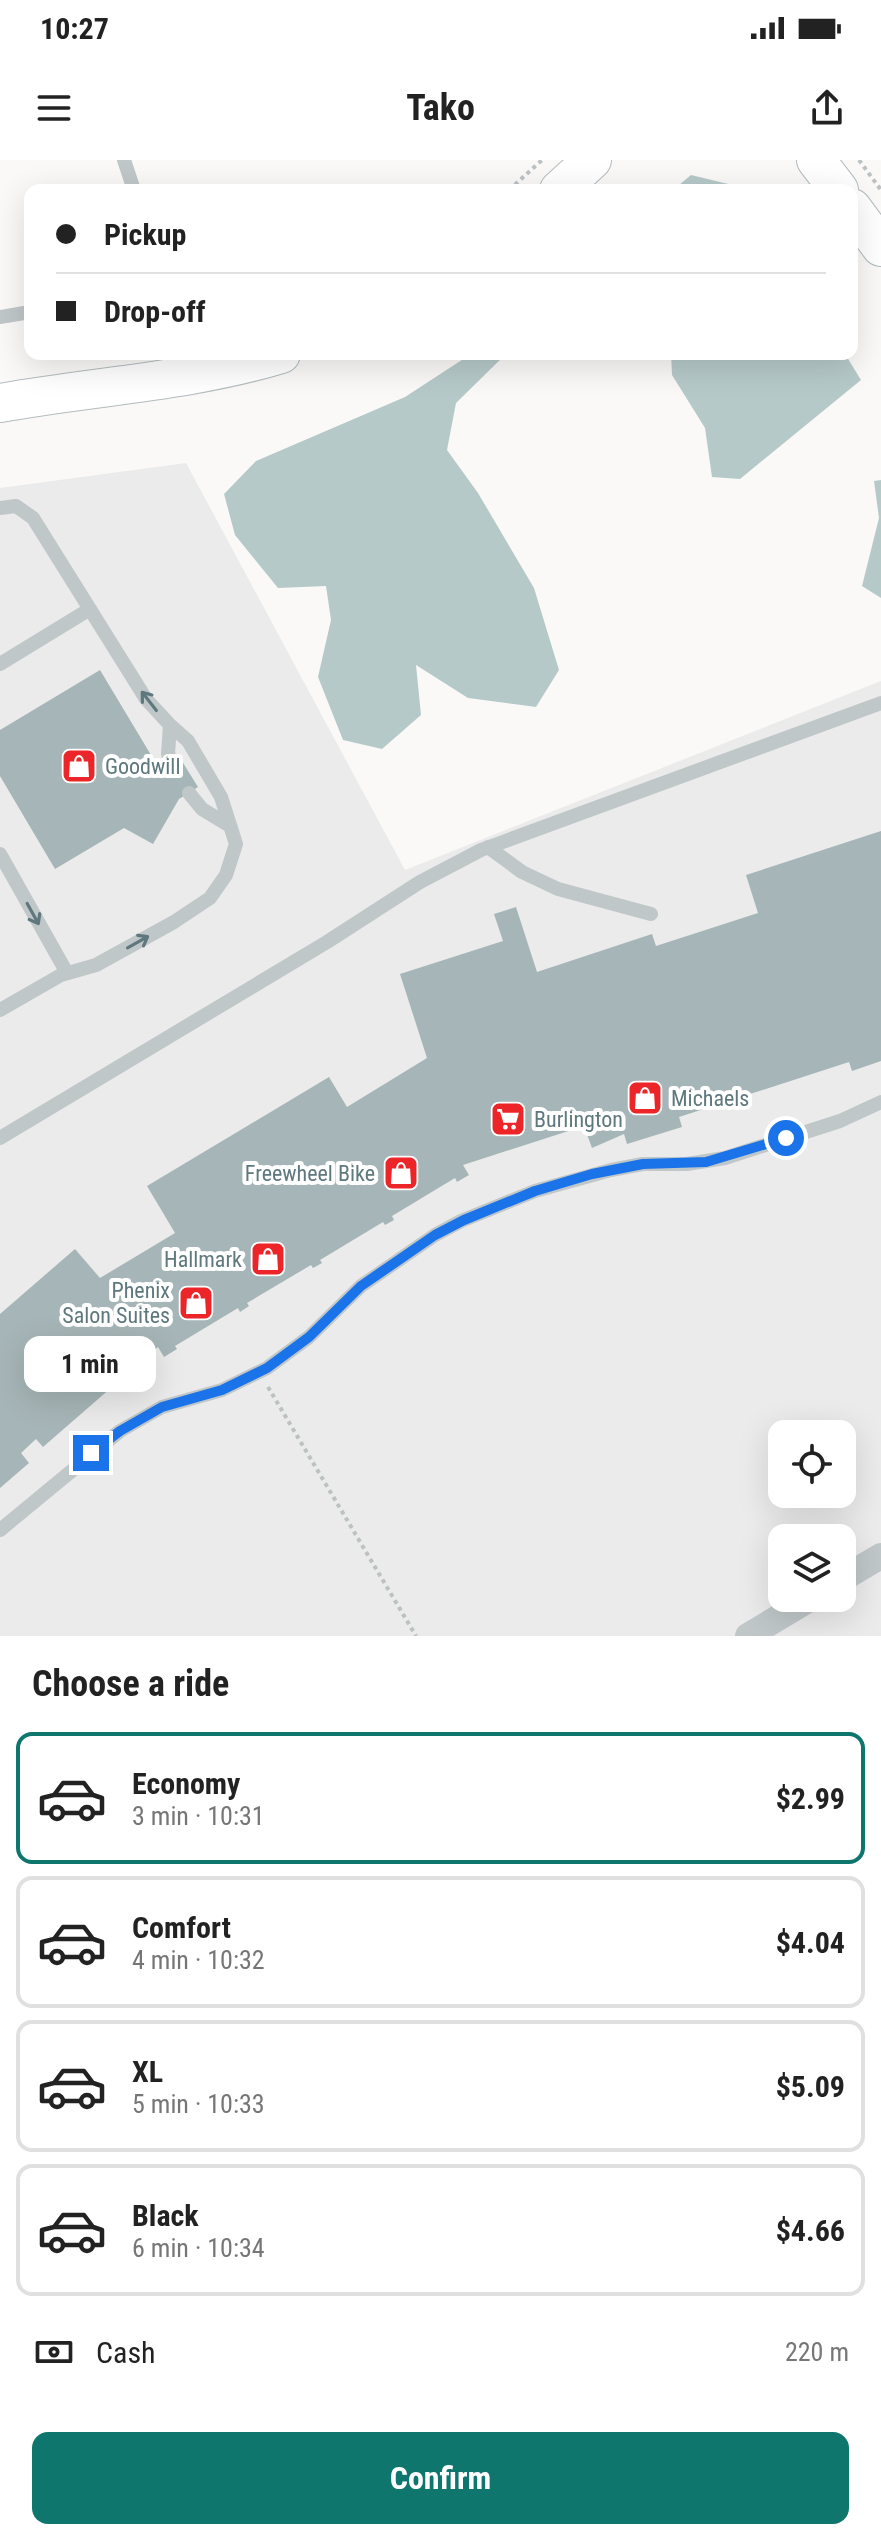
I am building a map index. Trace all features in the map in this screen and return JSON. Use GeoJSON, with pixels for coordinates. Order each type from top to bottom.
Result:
{"type":"FeatureCollection","features":[{"type":"Feature","properties":{"kind":"street"},"geometry":{"type":"LineString","coordinates":[[566,184],[592,160]]}},
{"type":"Feature","properties":{"kind":"street"},"geometry":{"type":"LineString","coordinates":[[816,160],[834,184]]}},
{"type":"Feature","properties":{"kind":"street"},"geometry":{"type":"LineString","coordinates":[[858,216],[881,247]]}},
{"type":"Feature","properties":{"kind":"street"},"geometry":{"type":"LineString","coordinates":[[0,403],[246,360]]}},
{"type":"Feature","properties":{"kind":"street"},"geometry":{"type":"LineString","coordinates":[[856,1571],[881,1556]]}},
{"type":"Feature","properties":{"kind":"street"},"geometry":{"type":"LineString","coordinates":[[748,1636],[788,1612]]}},
{"type":"Feature","properties":{"kind":"lane"},"geometry":{"type":"LineString","coordinates":[[124,160],[132,184]]}},
{"type":"Feature","properties":{"kind":"lane"},"geometry":{"type":"LineString","coordinates":[[0,317],[24,313]]}},
{"type":"Feature","properties":{"kind":"lane"},"geometry":{"type":"LineString","coordinates":[[0,508],[16,506],[33,518],[146,699],[195,752],[221,797],[236,844],[226,875],[210,898],[174,922],[96,965],[67,973],[0,1010]]}},
{"type":"Feature","properties":{"kind":"lane"},"geometry":{"type":"LineString","coordinates":[[0,664],[90,609]]}},
{"type":"Feature","properties":{"kind":"lane"},"geometry":{"type":"LineString","coordinates":[[0,1138],[327,942],[420,882],[488,847],[881,703]]}},
{"type":"Feature","properties":{"kind":"lane"},"geometry":{"type":"LineString","coordinates":[[170,725],[168,754],[173,763]]}},
{"type":"Feature","properties":{"kind":"lane"},"geometry":{"type":"LineString","coordinates":[[189,793],[202,809],[230,826]]}},
{"type":"Feature","properties":{"kind":"lane"},"geometry":{"type":"LineString","coordinates":[[488,847],[522,872],[558,889],[651,914]]}},
{"type":"Feature","properties":{"kind":"lane"},"geometry":{"type":"LineString","coordinates":[[0,854],[67,973]]}},
{"type":"Feature","properties":{"kind":"lane"},"geometry":{"type":"LineString","coordinates":[[0,1530],[91,1453],[138,1419],[162,1407],[222,1390],[259,1373],[309,1337],[361,1286],[435,1235],[464,1220],[535,1191],[611,1170],[643,1164],[696,1163],[725,1158],[840,1121],[881,1102]]}},
{"type":"Feature","properties":{"kind":"path"},"geometry":{"type":"LineString","coordinates":[[516,184],[542,160]]}},
{"type":"Feature","properties":{"kind":"path"},"geometry":{"type":"LineString","coordinates":[[859,160],[881,190]]}},
{"type":"Feature","properties":{"kind":"path"},"geometry":{"type":"LineString","coordinates":[[259,1373],[416,1636]]}},
{"type":"Feature","properties":{"kind":"shaded area"},"geometry":{"type":"Polygon","coordinates":[[[691,175],[728,184],[680,184],[691,175]]]}},
{"type":"Feature","properties":{"kind":"shaded area"},"geometry":{"type":"Polygon","coordinates":[[[462,360],[500,360],[456,403],[447,450],[478,493],[534,588],[559,670],[536,707],[468,698],[416,665],[421,715],[382,749],[343,740],[318,677],[331,620],[326,586],[278,588],[235,535],[224,494],[256,461],[405,397],[462,360]]]}},
{"type":"Feature","properties":{"kind":"shaded area"},"geometry":{"type":"Polygon","coordinates":[[[671,360],[849,360],[861,380],[740,479],[712,477],[705,428],[672,375],[671,360]]]}},
{"type":"Feature","properties":{"kind":"shaded area"},"geometry":{"type":"Polygon","coordinates":[[[186,463],[405,870],[881,681],[881,1636],[0,1636],[0,488],[186,463]]]}},
{"type":"Feature","properties":{"kind":"shaded area"},"geometry":{"type":"Polygon","coordinates":[[[881,480],[881,598],[862,586],[879,518],[874,481],[881,480]]]}},
{"type":"Feature","properties":{"kind":"building","name":"Goodwill"},"geometry":{"type":"Polygon","coordinates":[[[100,670],[160,770],[180,758],[198,787],[179,799],[153,844],[124,828],[55,869],[0,776],[0,730],[100,670]]]}},
{"type":"Feature","properties":{"kind":"building"},"geometry":{"type":"Polygon","coordinates":[[[881,831],[881,1061],[852,1071],[849,1062],[679,1117],[682,1127],[627,1144],[624,1134],[592,1148],[584,1126],[463,1165],[469,1175],[457,1182],[455,1178],[392,1216],[394,1220],[385,1225],[383,1222],[320,1260],[322,1263],[313,1268],[311,1265],[247,1303],[249,1306],[240,1312],[238,1308],[175,1346],[177,1349],[164,1357],[158,1347],[43,1447],[36,1439],[21,1453],[29,1463],[0,1488],[0,1314],[75,1249],[100,1278],[175,1233],[147,1186],[329,1077],[347,1107],[427,1058],[400,974],[503,941],[494,914],[516,907],[537,972],[652,934],[656,946],[758,913],[746,875],[881,831]]]}},
{"type":"Feature","properties":{"kind":"place","name":"Goodwill"},"geometry":{"type":"Point","coordinates":[79,766]}},
{"type":"Feature","properties":{"kind":"place","name":"Michaels"},"geometry":{"type":"Point","coordinates":[645,1098]}},
{"type":"Feature","properties":{"kind":"place","name":"Burlington"},"geometry":{"type":"Point","coordinates":[508,1119]}},
{"type":"Feature","properties":{"kind":"place","name":"Freewheel Bike"},"geometry":{"type":"Point","coordinates":[401,1173]}},
{"type":"Feature","properties":{"kind":"place","name":"Hallmark"},"geometry":{"type":"Point","coordinates":[268,1259]}},
{"type":"Feature","properties":{"kind":"place","name":"Phenix Salon Suites"},"geometry":{"type":"Point","coordinates":[196,1303]}},
{"type":"Feature","properties":{"kind":"route"},"geometry":{"type":"LineString","coordinates":[[91,1453],[138,1419],[162,1407],[222,1390],[267,1368],[309,1337],[361,1286],[435,1235],[464,1220],[535,1191],[592,1174],[643,1164],[706,1162],[786,1138]]}}]}
